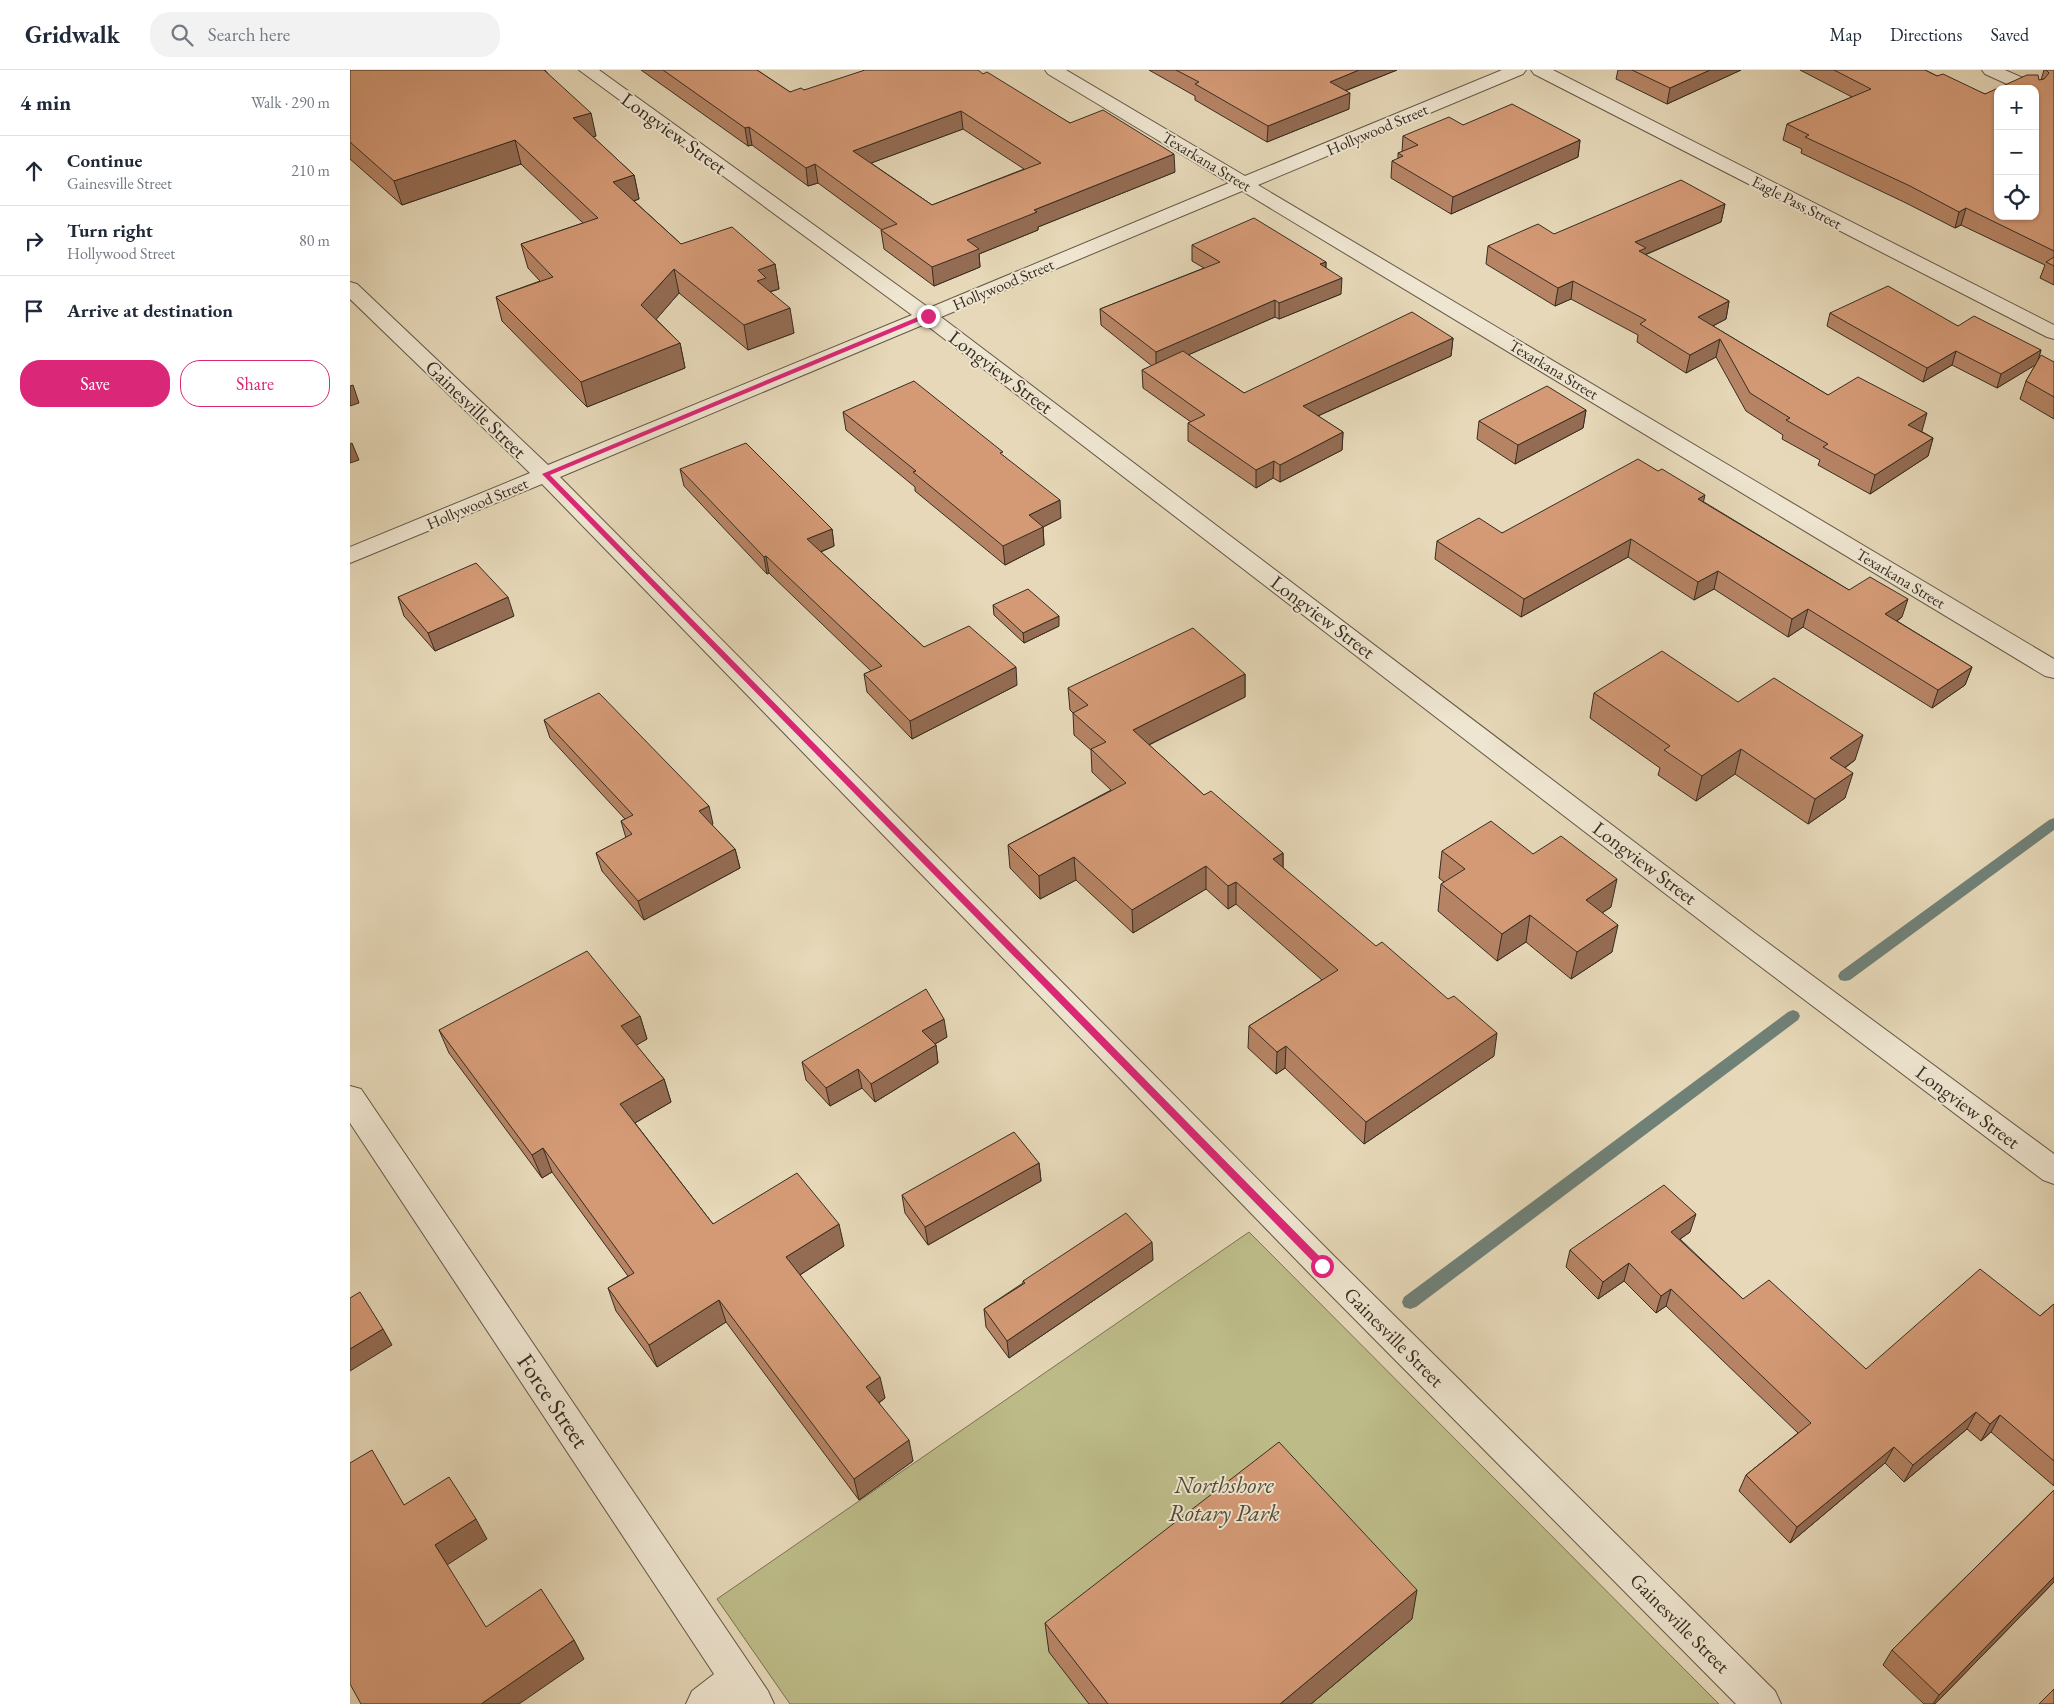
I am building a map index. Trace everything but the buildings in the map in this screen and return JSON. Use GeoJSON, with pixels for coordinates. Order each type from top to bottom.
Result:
{"type":"FeatureCollection","features":[{"type":"Feature","properties":{"kind":"street","name":"Longview Street"},"geometry":{"type":"LineString","coordinates":[[588,70],[928,316],[1746,940],[2054,1171]]}},
{"type":"Feature","properties":{"kind":"street","name":"Texarkana Street"},"geometry":{"type":"LineString","coordinates":[[1054,70],[2054,670]]}},
{"type":"Feature","properties":{"kind":"street","name":"Hollywood Street"},"geometry":{"type":"LineString","coordinates":[[350,556],[1518,70]]}},
{"type":"Feature","properties":{"kind":"street","name":"Eagle Pass Street"},"geometry":{"type":"LineString","coordinates":[[1540,70],[2054,333]]}},
{"type":"Feature","properties":{"kind":"street"},"geometry":{"type":"LineString","coordinates":[[1991,70],[2025,85]]}},
{"type":"Feature","properties":{"kind":"street","name":"Gainesville Street"},"geometry":{"type":"LineString","coordinates":[[350,288],[546,474],[1322,1266],[1762,1704]]}},
{"type":"Feature","properties":{"kind":"street","name":"Force Street"},"geometry":{"type":"LineString","coordinates":[[350,1098],[747,1692]]}},
{"type":"Feature","properties":{"kind":"street"},"geometry":{"type":"LineString","coordinates":[[705,1704],[747,1692]]}},
{"type":"Feature","properties":{"kind":"green space","name":"Northshore Rotary Park"},"geometry":{"type":"Polygon","coordinates":[[[1249,1232],[1719,1704],[790,1704],[717,1599],[1249,1232]]]}},
{"type":"Feature","properties":{"kind":"waterway"},"geometry":{"type":"LineString","coordinates":[[1845,976],[2054,823]]}},
{"type":"Feature","properties":{"kind":"waterway"},"geometry":{"type":"LineString","coordinates":[[1410,1302],[1793,1016]]}},
{"type":"Feature","properties":{"kind":"route"},"geometry":{"type":"LineString","coordinates":[[928,316],[546,474],[1322,1266]]}}]}
